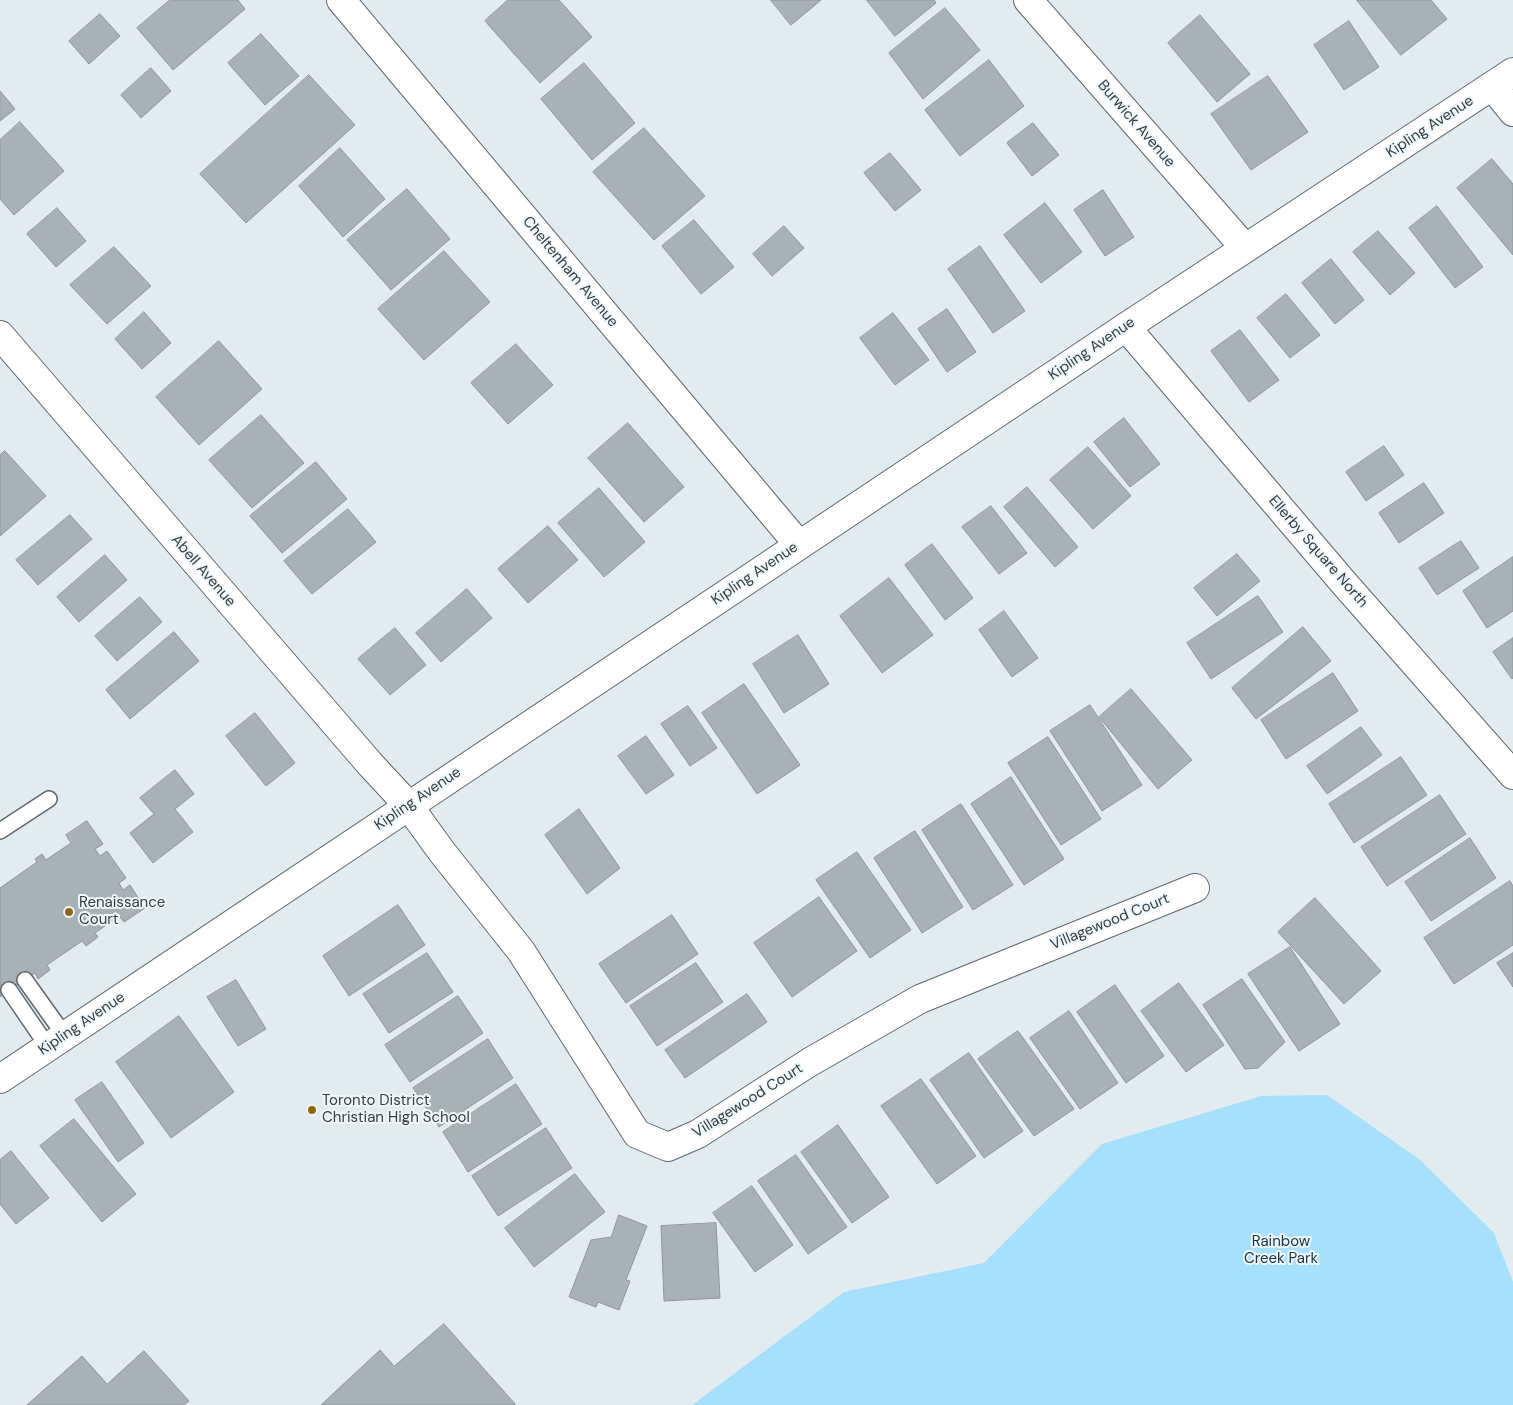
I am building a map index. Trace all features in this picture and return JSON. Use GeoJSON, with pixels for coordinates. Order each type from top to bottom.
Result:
{"type":"FeatureCollection","features":[{"type":"Feature","properties":{"kind":"street","name":"Cheltenham Avenue"},"geometry":{"type":"LineString","coordinates":[[341,0],[799,545]]}},
{"type":"Feature","properties":{"kind":"street","name":"Burwick Avenue"},"geometry":{"type":"LineString","coordinates":[[1028,0],[1244,248]]}},
{"type":"Feature","properties":{"kind":"street","name":"Kipling Avenue"},"geometry":{"type":"LineString","coordinates":[[0,1079],[1244,248],[1503,79]]}},
{"type":"Feature","properties":{"kind":"street"},"geometry":{"type":"LineString","coordinates":[[1503,79],[1513,112]]}},
{"type":"Feature","properties":{"kind":"street","name":"Ellerby Square North"},"geometry":{"type":"LineString","coordinates":[[1126,327],[1343,582],[1513,775]]}},
{"type":"Feature","properties":{"kind":"street","name":"Abell Avenue"},"geometry":{"type":"LineString","coordinates":[[0,335],[370,764],[408,805]]}},
{"type":"Feature","properties":{"kind":"street","name":"Villagewood Court"},"geometry":{"type":"LineString","coordinates":[[408,805],[442,852],[520,951],[637,1134],[668,1147],[698,1134],[810,1062],[920,999],[1195,888]]}},
{"type":"Feature","properties":{"kind":"lane"},"geometry":{"type":"LineString","coordinates":[[0,831],[49,798]]}},
{"type":"Feature","properties":{"kind":"lane"},"geometry":{"type":"LineString","coordinates":[[25,980],[56,1042]]}},
{"type":"Feature","properties":{"kind":"lane"},"geometry":{"type":"LineString","coordinates":[[9,990],[56,1042]]}},
{"type":"Feature","properties":{"kind":"green space","name":"Rainbow Creek Park"},"geometry":{"type":"Polygon","coordinates":[[[1327,1095],[1419,1159],[1494,1233],[1513,1282],[1513,1405],[692,1405],[844,1292],[984,1263],[1102,1144],[1261,1096],[1327,1095]]]}},
{"type":"Feature","properties":{"kind":"building"},"geometry":{"type":"Polygon","coordinates":[[[170,0],[238,0],[245,9],[173,70],[137,28],[170,0]]]}},
{"type":"Feature","properties":{"kind":"building"},"geometry":{"type":"Polygon","coordinates":[[[508,0],[559,0],[592,37],[540,83],[485,21],[508,0]]]}},
{"type":"Feature","properties":{"kind":"building"},"geometry":{"type":"Polygon","coordinates":[[[771,0],[821,0],[791,25],[771,0]]]}},
{"type":"Feature","properties":{"kind":"building"},"geometry":{"type":"Polygon","coordinates":[[[867,0],[934,0],[936,3],[895,36],[867,0]]]}},
{"type":"Feature","properties":{"kind":"building"},"geometry":{"type":"Polygon","coordinates":[[[1357,0],[1431,0],[1447,19],[1401,55],[1357,0]]]}},
{"type":"Feature","properties":{"kind":"building"},"geometry":{"type":"Polygon","coordinates":[[[945,8],[980,50],[923,99],[889,53],[945,8]]]}},
{"type":"Feature","properties":{"kind":"building"},"geometry":{"type":"Polygon","coordinates":[[[100,14],[120,36],[89,64],[69,41],[100,14]]]}},
{"type":"Feature","properties":{"kind":"building"},"geometry":{"type":"Polygon","coordinates":[[[1200,15],[1250,74],[1217,102],[1168,43],[1200,15]]]}},
{"type":"Feature","properties":{"kind":"building"},"geometry":{"type":"Polygon","coordinates":[[[1349,21],[1379,67],[1344,90],[1314,45],[1349,21]]]}},
{"type":"Feature","properties":{"kind":"building"},"geometry":{"type":"Polygon","coordinates":[[[261,34],[299,76],[265,105],[228,63],[261,34]]]}},
{"type":"Feature","properties":{"kind":"building"},"geometry":{"type":"Polygon","coordinates":[[[989,60],[1024,106],[960,156],[925,110],[989,60]]]}},
{"type":"Feature","properties":{"kind":"building"},"geometry":{"type":"Polygon","coordinates":[[[584,63],[635,123],[592,160],[541,99],[584,63]]]}},
{"type":"Feature","properties":{"kind":"building"},"geometry":{"type":"Polygon","coordinates":[[[151,68],[171,91],[141,118],[121,95],[151,68]]]}},
{"type":"Feature","properties":{"kind":"building"},"geometry":{"type":"Polygon","coordinates":[[[309,75],[355,125],[246,223],[200,174],[309,75]]]}},
{"type":"Feature","properties":{"kind":"building"},"geometry":{"type":"Polygon","coordinates":[[[1268,76],[1308,132],[1251,170],[1211,114],[1268,76]]]}},
{"type":"Feature","properties":{"kind":"building"},"geometry":{"type":"Polygon","coordinates":[[[0,91],[15,109],[0,121],[0,91]]]}},
{"type":"Feature","properties":{"kind":"building"},"geometry":{"type":"Polygon","coordinates":[[[20,122],[64,171],[14,215],[0,199],[0,140],[20,122]]]}},
{"type":"Feature","properties":{"kind":"building"},"geometry":{"type":"Polygon","coordinates":[[[1033,123],[1059,155],[1032,176],[1007,143],[1033,123]]]}},
{"type":"Feature","properties":{"kind":"building"},"geometry":{"type":"Polygon","coordinates":[[[644,128],[705,196],[654,240],[593,172],[644,128]]]}},
{"type":"Feature","properties":{"kind":"building"},"geometry":{"type":"Polygon","coordinates":[[[340,148],[385,199],[343,237],[299,186],[340,148]]]}},
{"type":"Feature","properties":{"kind":"building"},"geometry":{"type":"Polygon","coordinates":[[[890,153],[921,190],[895,211],[864,173],[890,153]]]}},
{"type":"Feature","properties":{"kind":"building"},"geometry":{"type":"Polygon","coordinates":[[[1492,159],[1513,184],[1513,255],[1457,188],[1492,159]]]}},
{"type":"Feature","properties":{"kind":"building"},"geometry":{"type":"Polygon","coordinates":[[[407,189],[450,239],[391,290],[347,240],[407,189]]]}},
{"type":"Feature","properties":{"kind":"building"},"geometry":{"type":"Polygon","coordinates":[[[1103,190],[1134,237],[1105,256],[1074,210],[1103,190]]]}},
{"type":"Feature","properties":{"kind":"building"},"geometry":{"type":"Polygon","coordinates":[[[1045,203],[1082,252],[1041,283],[1004,235],[1045,203]]]}},
{"type":"Feature","properties":{"kind":"building"},"geometry":{"type":"Polygon","coordinates":[[[1437,206],[1483,267],[1455,288],[1409,228],[1437,206]]]}},
{"type":"Feature","properties":{"kind":"building"},"geometry":{"type":"Polygon","coordinates":[[[57,208],[86,241],[56,267],[27,234],[57,208]]]}},
{"type":"Feature","properties":{"kind":"building"},"geometry":{"type":"Polygon","coordinates":[[[694,220],[734,267],[701,294],[662,246],[694,220]]]}},
{"type":"Feature","properties":{"kind":"building"},"geometry":{"type":"Polygon","coordinates":[[[784,226],[804,248],[772,276],[753,254],[784,226]]]}},
{"type":"Feature","properties":{"kind":"building"},"geometry":{"type":"Polygon","coordinates":[[[1378,231],[1415,273],[1390,295],[1353,252],[1378,231]]]}},
{"type":"Feature","properties":{"kind":"building"},"geometry":{"type":"Polygon","coordinates":[[[980,246],[1025,311],[993,333],[948,269],[980,246]]]}},
{"type":"Feature","properties":{"kind":"building"},"geometry":{"type":"Polygon","coordinates":[[[114,247],[151,286],[107,324],[70,285],[114,247]]]}},
{"type":"Feature","properties":{"kind":"building"},"geometry":{"type":"Polygon","coordinates":[[[444,251],[490,302],[424,360],[378,309],[444,251]]]}},
{"type":"Feature","properties":{"kind":"building"},"geometry":{"type":"Polygon","coordinates":[[[1331,259],[1364,300],[1335,324],[1302,283],[1331,259]]]}},
{"type":"Feature","properties":{"kind":"building"},"geometry":{"type":"Polygon","coordinates":[[[1286,294],[1320,335],[1290,358],[1257,318],[1286,294]]]}},
{"type":"Feature","properties":{"kind":"building"},"geometry":{"type":"Polygon","coordinates":[[[947,309],[976,352],[947,372],[918,329],[947,309]]]}},
{"type":"Feature","properties":{"kind":"building"},"geometry":{"type":"Polygon","coordinates":[[[144,312],[171,343],[142,369],[115,339],[144,312]]]}},
{"type":"Feature","properties":{"kind":"building"},"geometry":{"type":"Polygon","coordinates":[[[893,313],[929,360],[895,385],[860,338],[893,313]]]}},
{"type":"Feature","properties":{"kind":"building"},"geometry":{"type":"Polygon","coordinates":[[[1240,330],[1279,380],[1249,402],[1211,351],[1240,330]]]}},
{"type":"Feature","properties":{"kind":"building"},"geometry":{"type":"Polygon","coordinates":[[[219,341],[262,389],[199,445],[156,397],[219,341]]]}},
{"type":"Feature","properties":{"kind":"building"},"geometry":{"type":"Polygon","coordinates":[[[516,344],[553,385],[508,424],[471,383],[516,344]]]}},
{"type":"Feature","properties":{"kind":"building"},"geometry":{"type":"Polygon","coordinates":[[[261,415],[304,463],[252,508],[209,460],[261,415]]]}},
{"type":"Feature","properties":{"kind":"building"},"geometry":{"type":"Polygon","coordinates":[[[1124,418],[1160,464],[1130,487],[1094,442],[1124,418]]]}},
{"type":"Feature","properties":{"kind":"building"},"geometry":{"type":"Polygon","coordinates":[[[628,423],[684,487],[644,522],[588,458],[628,423]]]}},
{"type":"Feature","properties":{"kind":"building"},"geometry":{"type":"Polygon","coordinates":[[[1384,446],[1404,475],[1366,501],[1346,472],[1384,446]]]}},
{"type":"Feature","properties":{"kind":"building"},"geometry":{"type":"Polygon","coordinates":[[[1088,447],[1131,496],[1093,529],[1050,480],[1088,447]]]}},
{"type":"Feature","properties":{"kind":"building"},"geometry":{"type":"Polygon","coordinates":[[[5,451],[46,496],[0,536],[0,455],[5,451]]]}},
{"type":"Feature","properties":{"kind":"building"},"geometry":{"type":"Polygon","coordinates":[[[316,462],[347,499],[282,553],[250,516],[316,462]]]}},
{"type":"Feature","properties":{"kind":"building"},"geometry":{"type":"Polygon","coordinates":[[[1424,483],[1444,513],[1399,543],[1379,513],[1424,483]]]}},
{"type":"Feature","properties":{"kind":"building"},"geometry":{"type":"Polygon","coordinates":[[[1027,487],[1078,547],[1055,567],[1004,507],[1027,487]]]}},
{"type":"Feature","properties":{"kind":"building"},"geometry":{"type":"Polygon","coordinates":[[[599,488],[645,542],[604,577],[558,523],[599,488]]]}},
{"type":"Feature","properties":{"kind":"building"},"geometry":{"type":"Polygon","coordinates":[[[991,506],[1027,553],[999,574],[962,527],[991,506]]]}},
{"type":"Feature","properties":{"kind":"building"},"geometry":{"type":"Polygon","coordinates":[[[348,509],[376,542],[312,594],[284,561],[348,509]]]}},
{"type":"Feature","properties":{"kind":"building"},"geometry":{"type":"Polygon","coordinates":[[[70,515],[92,539],[38,585],[16,560],[70,515]]]}},
{"type":"Feature","properties":{"kind":"building"},"geometry":{"type":"Polygon","coordinates":[[[548,526],[578,560],[528,603],[498,569],[548,526]]]}},
{"type":"Feature","properties":{"kind":"building"},"geometry":{"type":"Polygon","coordinates":[[[1461,541],[1479,568],[1437,595],[1419,568],[1461,541]]]}},
{"type":"Feature","properties":{"kind":"building"},"geometry":{"type":"Polygon","coordinates":[[[932,544],[973,598],[945,620],[905,565],[932,544]]]}},
{"type":"Feature","properties":{"kind":"building"},"geometry":{"type":"Polygon","coordinates":[[[1237,554],[1260,581],[1217,616],[1194,588],[1237,554]]]}},
{"type":"Feature","properties":{"kind":"building"},"geometry":{"type":"Polygon","coordinates":[[[105,555],[127,580],[79,622],[57,597],[105,555]]]}},
{"type":"Feature","properties":{"kind":"building"},"geometry":{"type":"Polygon","coordinates":[[[1513,557],[1513,611],[1487,628],[1463,591],[1513,557]]]}},
{"type":"Feature","properties":{"kind":"building"},"geometry":{"type":"Polygon","coordinates":[[[889,578],[933,635],[882,673],[840,616],[889,578]]]}},
{"type":"Feature","properties":{"kind":"building"},"geometry":{"type":"Polygon","coordinates":[[[467,589],[492,618],[441,662],[416,633],[467,589]]]}},
{"type":"Feature","properties":{"kind":"building"},"geometry":{"type":"Polygon","coordinates":[[[1258,596],[1283,632],[1211,679],[1187,643],[1258,596]]]}},
{"type":"Feature","properties":{"kind":"building"},"geometry":{"type":"Polygon","coordinates":[[[140,597],[162,622],[117,661],[95,636],[140,597]]]}},
{"type":"Feature","properties":{"kind":"building"},"geometry":{"type":"Polygon","coordinates":[[[1004,611],[1038,658],[1012,677],[979,630],[1004,611]]]}},
{"type":"Feature","properties":{"kind":"building"},"geometry":{"type":"Polygon","coordinates":[[[1303,627],[1331,661],[1256,719],[1232,688],[1303,627]]]}},
{"type":"Feature","properties":{"kind":"building"},"geometry":{"type":"Polygon","coordinates":[[[395,628],[426,665],[390,695],[358,659],[395,628]]]}},
{"type":"Feature","properties":{"kind":"building"},"geometry":{"type":"Polygon","coordinates":[[[174,632],[199,661],[130,719],[106,690],[174,632]]]}},
{"type":"Feature","properties":{"kind":"building"},"geometry":{"type":"Polygon","coordinates":[[[798,635],[829,684],[784,713],[753,664],[798,635]]]}},
{"type":"Feature","properties":{"kind":"building"},"geometry":{"type":"Polygon","coordinates":[[[1513,638],[1513,678],[1512,679],[1493,652],[1513,638]]]}},
{"type":"Feature","properties":{"kind":"building"},"geometry":{"type":"Polygon","coordinates":[[[1333,673],[1358,711],[1286,759],[1261,720],[1333,673]]]}},
{"type":"Feature","properties":{"kind":"building"},"geometry":{"type":"Polygon","coordinates":[[[744,684],[800,765],[757,794],[702,713],[744,684]]]}},
{"type":"Feature","properties":{"kind":"building"},"geometry":{"type":"Polygon","coordinates":[[[1131,689],[1192,760],[1158,789],[1099,717],[1131,689]]]}},
{"type":"Feature","properties":{"kind":"building"},"geometry":{"type":"Polygon","coordinates":[[[1090,705],[1142,785],[1102,811],[1050,731],[1090,705]]]}},
{"type":"Feature","properties":{"kind":"building"},"geometry":{"type":"Polygon","coordinates":[[[688,706],[717,748],[690,766],[661,724],[688,706]]]}},
{"type":"Feature","properties":{"kind":"building"},"geometry":{"type":"Polygon","coordinates":[[[255,713],[295,763],[266,786],[226,736],[255,713]]]}},
{"type":"Feature","properties":{"kind":"building"},"geometry":{"type":"Polygon","coordinates":[[[1361,727],[1382,755],[1327,794],[1307,766],[1361,727]]]}},
{"type":"Feature","properties":{"kind":"building"},"geometry":{"type":"Polygon","coordinates":[[[646,736],[674,775],[646,794],[618,756],[646,736]]]}},
{"type":"Feature","properties":{"kind":"building"},"geometry":{"type":"Polygon","coordinates":[[[1048,737],[1101,819],[1061,845],[1008,763],[1048,737]]]}},
{"type":"Feature","properties":{"kind":"building"},"geometry":{"type":"Polygon","coordinates":[[[1401,757],[1427,795],[1354,843],[1329,804],[1401,757]]]}},
{"type":"Feature","properties":{"kind":"building"},"geometry":{"type":"Polygon","coordinates":[[[175,770],[194,794],[175,809],[193,832],[153,863],[130,833],[154,814],[140,798],[175,770]]]}},
{"type":"Feature","properties":{"kind":"building"},"geometry":{"type":"Polygon","coordinates":[[[1011,777],[1064,859],[1024,885],[971,804],[1011,777]]]}},
{"type":"Feature","properties":{"kind":"building"},"geometry":{"type":"Polygon","coordinates":[[[1440,795],[1466,834],[1387,886],[1361,847],[1440,795]]]}},
{"type":"Feature","properties":{"kind":"building"},"geometry":{"type":"Polygon","coordinates":[[[961,804],[1013,885],[973,910],[922,830],[961,804]]]}},
{"type":"Feature","properties":{"kind":"building"},"geometry":{"type":"Polygon","coordinates":[[[579,809],[620,868],[587,894],[545,835],[579,809]]]}},
{"type":"Feature","properties":{"kind":"building","name":"Renaissance Court"},"geometry":{"type":"Polygon","coordinates":[[[87,821],[103,844],[95,849],[100,856],[107,851],[126,878],[119,883],[123,890],[130,885],[145,908],[124,922],[119,916],[95,933],[98,937],[86,946],[82,941],[47,965],[50,970],[38,979],[35,973],[0,997],[0,888],[37,862],[35,859],[42,854],[46,860],[71,843],[66,835],[87,821]]]}},
{"type":"Feature","properties":{"kind":"building"},"geometry":{"type":"Polygon","coordinates":[[[915,831],[963,907],[922,933],[874,858],[915,831]]]}},
{"type":"Feature","properties":{"kind":"building"},"geometry":{"type":"Polygon","coordinates":[[[1470,838],[1496,878],[1431,921],[1405,882],[1470,838]]]}},
{"type":"Feature","properties":{"kind":"building"},"geometry":{"type":"Polygon","coordinates":[[[857,852],[911,930],[870,958],[816,880],[857,852]]]}},
{"type":"Feature","properties":{"kind":"building"},"geometry":{"type":"Polygon","coordinates":[[[1510,881],[1513,886],[1513,945],[1454,984],[1424,938],[1510,881]]]}},
{"type":"Feature","properties":{"kind":"building"},"geometry":{"type":"Polygon","coordinates":[[[819,897],[857,951],[792,997],[754,943],[819,897]]]}},
{"type":"Feature","properties":{"kind":"building"},"geometry":{"type":"Polygon","coordinates":[[[1315,898],[1381,971],[1344,1004],[1278,932],[1315,898]]]}},
{"type":"Feature","properties":{"kind":"building"},"geometry":{"type":"Polygon","coordinates":[[[398,905],[425,945],[349,996],[323,956],[398,905]]]}},
{"type":"Feature","properties":{"kind":"building"},"geometry":{"type":"Polygon","coordinates":[[[672,915],[698,954],[626,1003],[599,964],[672,915]]]}},
{"type":"Feature","properties":{"kind":"building"},"geometry":{"type":"Polygon","coordinates":[[[1290,947],[1340,1024],[1299,1051],[1248,974],[1290,947]]]}},
{"type":"Feature","properties":{"kind":"building"},"geometry":{"type":"Polygon","coordinates":[[[427,953],[453,992],[389,1033],[363,994],[427,953]]]}},
{"type":"Feature","properties":{"kind":"building"},"geometry":{"type":"Polygon","coordinates":[[[1513,953],[1513,987],[1497,963],[1513,953]]]}},
{"type":"Feature","properties":{"kind":"building"},"geometry":{"type":"Polygon","coordinates":[[[696,963],[723,1002],[657,1046],[630,1006],[696,963]]]}},
{"type":"Feature","properties":{"kind":"building"},"geometry":{"type":"Polygon","coordinates":[[[1242,979],[1285,1042],[1258,1068],[1245,1069],[1203,1005],[1242,979]]]}},
{"type":"Feature","properties":{"kind":"building"},"geometry":{"type":"Polygon","coordinates":[[[236,980],[266,1029],[238,1046],[207,997],[236,980]]]}},
{"type":"Feature","properties":{"kind":"building"},"geometry":{"type":"Polygon","coordinates":[[[1179,983],[1224,1045],[1186,1072],[1141,1011],[1179,983]]]}},
{"type":"Feature","properties":{"kind":"building"},"geometry":{"type":"Polygon","coordinates":[[[1115,985],[1164,1056],[1126,1083],[1077,1012],[1115,985]]]}},
{"type":"Feature","properties":{"kind":"building"},"geometry":{"type":"Polygon","coordinates":[[[747,994],[767,1022],[685,1078],[665,1050],[747,994]]]}},
{"type":"Feature","properties":{"kind":"building"},"geometry":{"type":"Polygon","coordinates":[[[458,996],[483,1033],[410,1082],[385,1045],[458,996]]]}},
{"type":"Feature","properties":{"kind":"building"},"geometry":{"type":"Polygon","coordinates":[[[1069,1011],[1118,1083],[1080,1109],[1030,1038],[1069,1011]]]}},
{"type":"Feature","properties":{"kind":"building"},"geometry":{"type":"Polygon","coordinates":[[[179,1016],[234,1092],[171,1138],[116,1062],[179,1016]]]}},
{"type":"Feature","properties":{"kind":"building"},"geometry":{"type":"Polygon","coordinates":[[[1018,1031],[1074,1109],[1034,1136],[978,1059],[1018,1031]]]}},
{"type":"Feature","properties":{"kind":"building"},"geometry":{"type":"Polygon","coordinates":[[[488,1039],[513,1078],[439,1127],[413,1088],[488,1039]]]}},
{"type":"Feature","properties":{"kind":"building"},"geometry":{"type":"Polygon","coordinates":[[[969,1053],[1023,1131],[984,1158],[930,1080],[969,1053]]]}},
{"type":"Feature","properties":{"kind":"building"},"geometry":{"type":"Polygon","coordinates":[[[921,1079],[976,1156],[937,1184],[881,1106],[921,1079]]]}},
{"type":"Feature","properties":{"kind":"building"},"geometry":{"type":"Polygon","coordinates":[[[102,1082],[144,1143],[118,1162],[75,1100],[102,1082]]]}},
{"type":"Feature","properties":{"kind":"building"},"geometry":{"type":"Polygon","coordinates":[[[516,1084],[542,1124],[468,1172],[443,1132],[516,1084]]]}},
{"type":"Feature","properties":{"kind":"building"},"geometry":{"type":"Polygon","coordinates":[[[74,1119],[136,1194],[102,1222],[40,1146],[74,1119]]]}},
{"type":"Feature","properties":{"kind":"building"},"geometry":{"type":"Polygon","coordinates":[[[838,1125],[889,1197],[852,1223],[801,1152],[838,1125]]]}},
{"type":"Feature","properties":{"kind":"building"},"geometry":{"type":"Polygon","coordinates":[[[546,1128],[572,1168],[498,1216],[472,1176],[546,1128]]]}},
{"type":"Feature","properties":{"kind":"building"},"geometry":{"type":"Polygon","coordinates":[[[11,1151],[49,1198],[16,1224],[0,1204],[0,1160],[11,1151]]]}},
{"type":"Feature","properties":{"kind":"building"},"geometry":{"type":"Polygon","coordinates":[[[796,1155],[847,1227],[808,1254],[758,1181],[796,1155]]]}},
{"type":"Feature","properties":{"kind":"building"},"geometry":{"type":"Polygon","coordinates":[[[575,1174],[605,1212],[534,1267],[505,1228],[575,1174]]]}},
{"type":"Feature","properties":{"kind":"building"},"geometry":{"type":"Polygon","coordinates":[[[752,1186],[793,1245],[755,1272],[713,1213],[752,1186]]]}},
{"type":"Feature","properties":{"kind":"building"},"geometry":{"type":"Polygon","coordinates":[[[619,1215],[647,1226],[626,1280],[630,1281],[619,1310],[598,1302],[596,1307],[569,1297],[591,1240],[611,1237],[619,1215]]]}},
{"type":"Feature","properties":{"kind":"building"},"geometry":{"type":"Polygon","coordinates":[[[716,1223],[720,1298],[664,1301],[661,1226],[716,1223]]]}},
{"type":"Feature","properties":{"kind":"building"},"geometry":{"type":"Polygon","coordinates":[[[444,1324],[516,1405],[321,1405],[380,1350],[394,1366],[444,1324]]]}},
{"type":"Feature","properties":{"kind":"building"},"geometry":{"type":"Polygon","coordinates":[[[144,1351],[189,1401],[184,1405],[27,1405],[82,1356],[107,1384],[144,1351]]]}},
{"type":"Feature","properties":{"kind":"place","name":"Renaissance Court"},"geometry":{"type":"Point","coordinates":[69,912]}},
{"type":"Feature","properties":{"kind":"place","name":"Toronto District Christian High School"},"geometry":{"type":"Point","coordinates":[312,1110]}}]}
